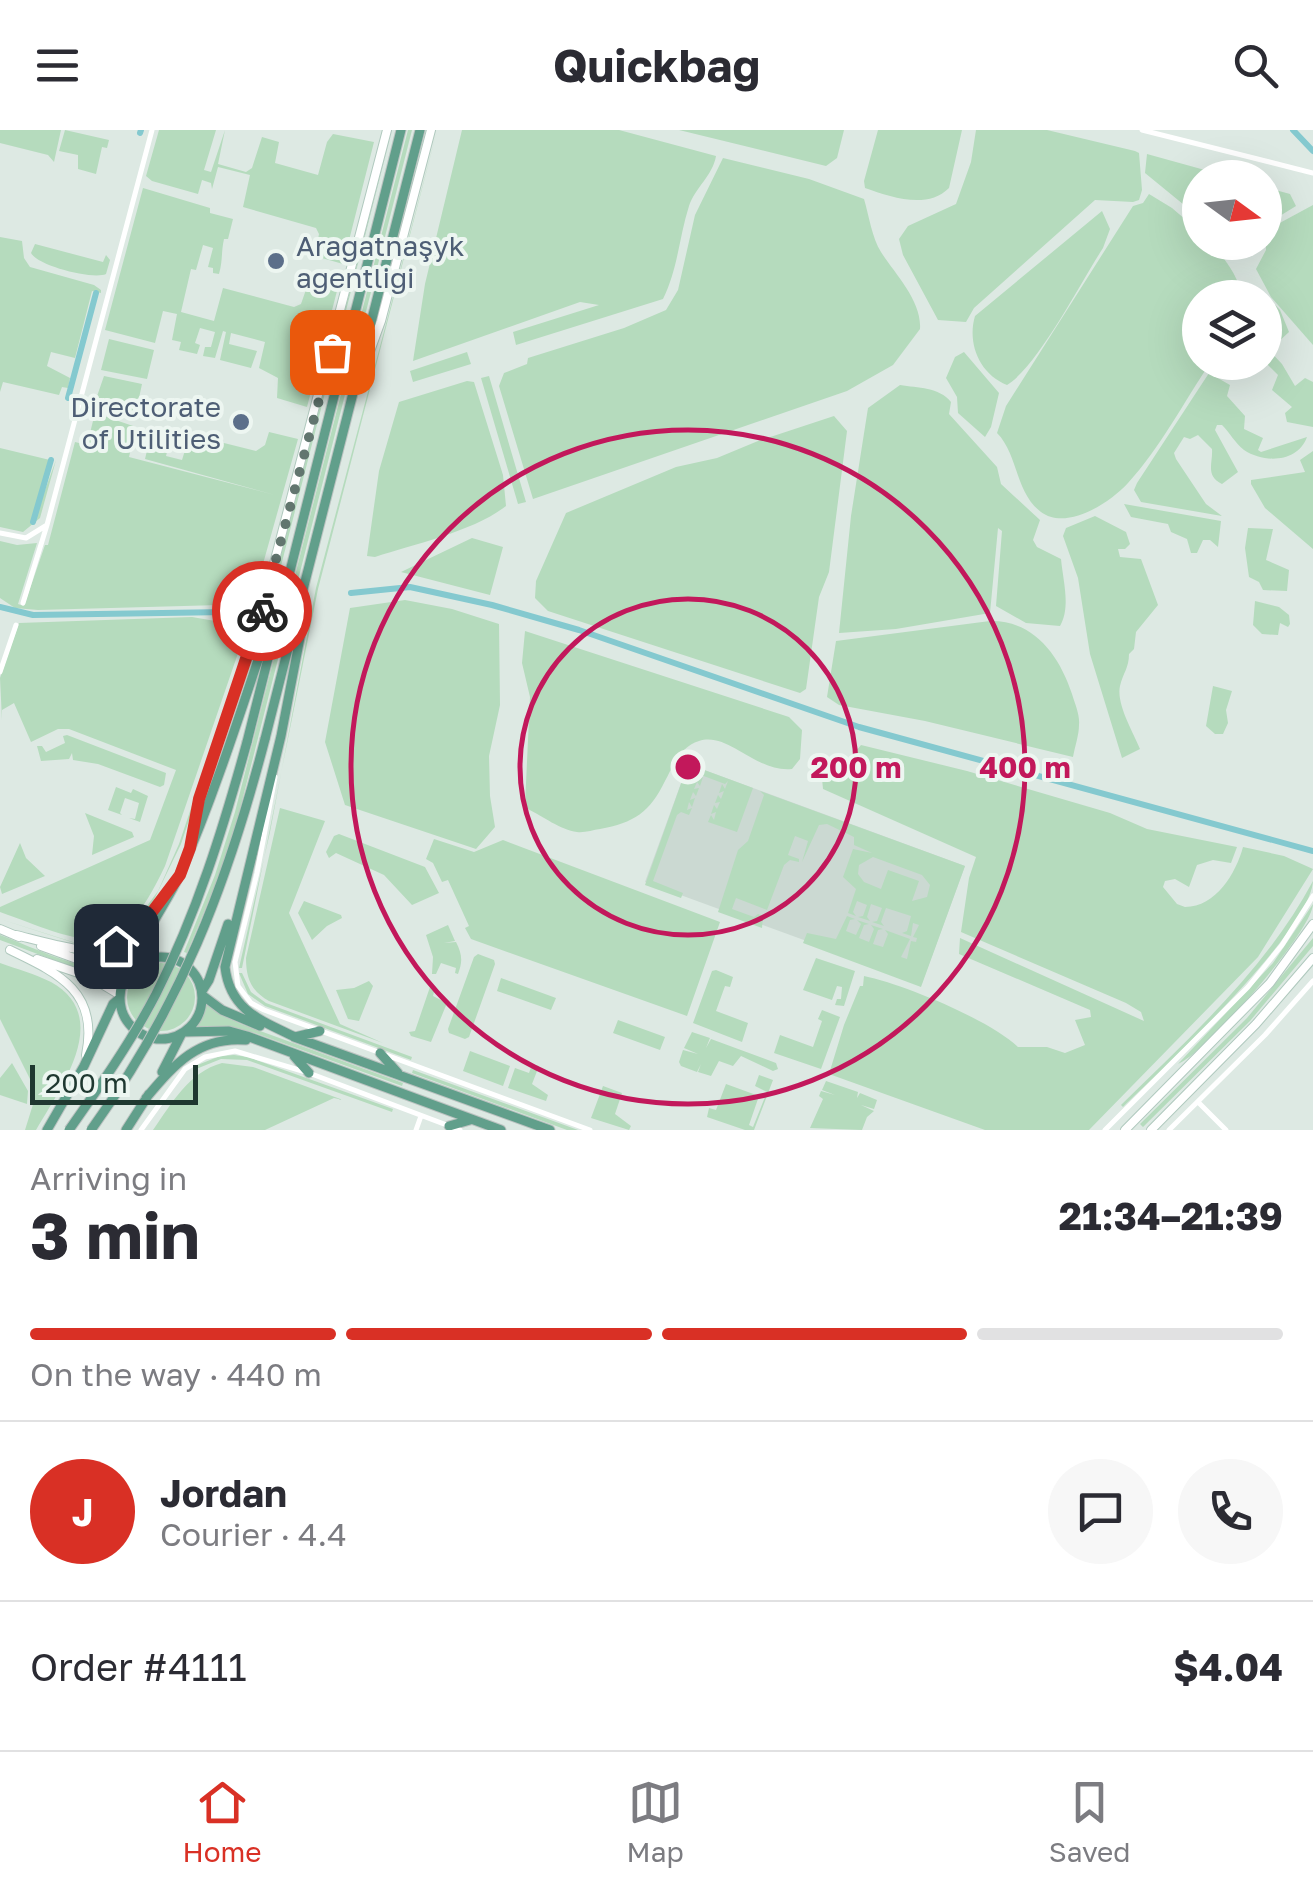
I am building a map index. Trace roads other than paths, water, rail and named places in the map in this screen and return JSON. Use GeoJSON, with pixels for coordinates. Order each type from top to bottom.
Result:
{"type":"FeatureCollection","features":[{"type":"Feature","properties":{"kind":"main road"},"geometry":{"type":"LineString","coordinates":[[190,848],[199,799],[260,621],[387,130]]}},
{"type":"Feature","properties":{"kind":"main road"},"geometry":{"type":"LineString","coordinates":[[70,1130],[130,1039],[175,954],[218,842],[247,742],[400,130]]}},
{"type":"Feature","properties":{"kind":"main road"},"geometry":{"type":"LineString","coordinates":[[90,1130],[146,1048],[190,962],[224,882],[321,530],[420,130]]}},
{"type":"Feature","properties":{"kind":"main road"},"geometry":{"type":"LineString","coordinates":[[353,399],[381,321],[430,130]]}},
{"type":"Feature","properties":{"kind":"main road"},"geometry":{"type":"LineString","coordinates":[[320,1030],[295,1037],[244,1011],[228,986],[225,967],[281,736],[321,530]]}},
{"type":"Feature","properties":{"kind":"main road"},"geometry":{"type":"LineString","coordinates":[[293,559],[180,875],[139,951],[135,966],[124,980],[120,997],[123,1012],[141,1034],[154,1038],[184,1032],[230,1031],[500,1130]]}},
{"type":"Feature","properties":{"kind":"main road"},"geometry":{"type":"LineString","coordinates":[[127,1127],[198,1015],[202,993],[249,866]]}},
{"type":"Feature","properties":{"kind":"main road"},"geometry":{"type":"LineString","coordinates":[[16,936],[74,949],[116,946],[146,920],[180,875]]}},
{"type":"Feature","properties":{"kind":"main road"},"geometry":{"type":"LineString","coordinates":[[1125,1130],[1277,975],[1313,924]]}},
{"type":"Feature","properties":{"kind":"main road"},"geometry":{"type":"LineString","coordinates":[[0,929],[96,966],[135,966],[160,956],[171,958],[192,970],[202,993],[236,1017],[550,1130]]}},
{"type":"Feature","properties":{"kind":"main road"},"geometry":{"type":"LineString","coordinates":[[0,947],[90,977],[120,997]]}},
{"type":"Feature","properties":{"kind":"main road"},"geometry":{"type":"LineString","coordinates":[[10,950],[59,976],[80,998],[90,1028],[84,1066]]}},
{"type":"Feature","properties":{"kind":"main road"},"geometry":{"type":"LineString","coordinates":[[1150,1130],[1271,1009],[1313,958]]}},
{"type":"Feature","properties":{"kind":"main road"},"geometry":{"type":"LineString","coordinates":[[47,1130],[120,997]]}},
{"type":"Feature","properties":{"kind":"main road"},"geometry":{"type":"LineString","coordinates":[[146,1098],[184,1056],[204,1045],[232,1039],[275,1047]]}},
{"type":"Feature","properties":{"kind":"main road"},"geometry":{"type":"LineString","coordinates":[[380,1053],[400,1075]]}},
{"type":"Feature","properties":{"kind":"main road"},"geometry":{"type":"LineString","coordinates":[[292,1054],[308,1073]]}},
{"type":"Feature","properties":{"kind":"main road"},"geometry":{"type":"LineString","coordinates":[[454,1128],[472,1120]]}},
{"type":"Feature","properties":{"kind":"street"},"geometry":{"type":"LineString","coordinates":[[23,603],[48,524],[152,130]]}},
{"type":"Feature","properties":{"kind":"street"},"geometry":{"type":"LineString","coordinates":[[1142,130],[1313,174]]}},
{"type":"Feature","properties":{"kind":"street"},"geometry":{"type":"LineString","coordinates":[[0,533],[26,538],[48,524]]}},
{"type":"Feature","properties":{"kind":"street"},"geometry":{"type":"LineString","coordinates":[[0,672],[16,625]]}},
{"type":"Feature","properties":{"kind":"street"},"geometry":{"type":"LineString","coordinates":[[281,736],[261,855],[236,962],[238,986],[258,1008],[590,1130]]}},
{"type":"Feature","properties":{"kind":"street"},"geometry":{"type":"LineString","coordinates":[[1106,1130],[1260,973],[1313,896]]}},
{"type":"Feature","properties":{"kind":"street"},"geometry":{"type":"LineString","coordinates":[[1169,1130],[1313,981]]}},
{"type":"Feature","properties":{"kind":"street"},"geometry":{"type":"LineString","coordinates":[[1224,1076],[1230,1051]]}},
{"type":"Feature","properties":{"kind":"street"},"geometry":{"type":"LineString","coordinates":[[141,1130],[185,1069],[214,1054],[244,1052],[454,1128]]}},
{"type":"Feature","properties":{"kind":"street"},"geometry":{"type":"LineString","coordinates":[[1161,1074],[1191,1065]]}},
{"type":"Feature","properties":{"kind":"street"},"geometry":{"type":"LineString","coordinates":[[1198,1102],[1226,1130]]}},
{"type":"Feature","properties":{"kind":"street"},"geometry":{"type":"LineString","coordinates":[[416,1130],[421,1116]]}},
{"type":"Feature","properties":{"kind":"waterway"},"geometry":{"type":"LineString","coordinates":[[1293,130],[1313,151]]}},
{"type":"Feature","properties":{"kind":"waterway"},"geometry":{"type":"LineString","coordinates":[[68,398],[96,293]]}},
{"type":"Feature","properties":{"kind":"waterway"},"geometry":{"type":"LineString","coordinates":[[33,522],[51,460]]}},
{"type":"Feature","properties":{"kind":"waterway"},"geometry":{"type":"LineString","coordinates":[[351,593],[410,587],[492,605],[579,630],[859,727],[1313,851]]}},
{"type":"Feature","properties":{"kind":"waterway"},"geometry":{"type":"LineString","coordinates":[[0,607],[33,615],[227,612]]}},
{"type":"Feature","properties":{"kind":"place","name":"Aragatnaşyk agentligi"},"geometry":{"type":"Point","coordinates":[276,261]}},
{"type":"Feature","properties":{"kind":"place","name":"Directorate of Utilities"},"geometry":{"type":"Point","coordinates":[241,422]}}]}
